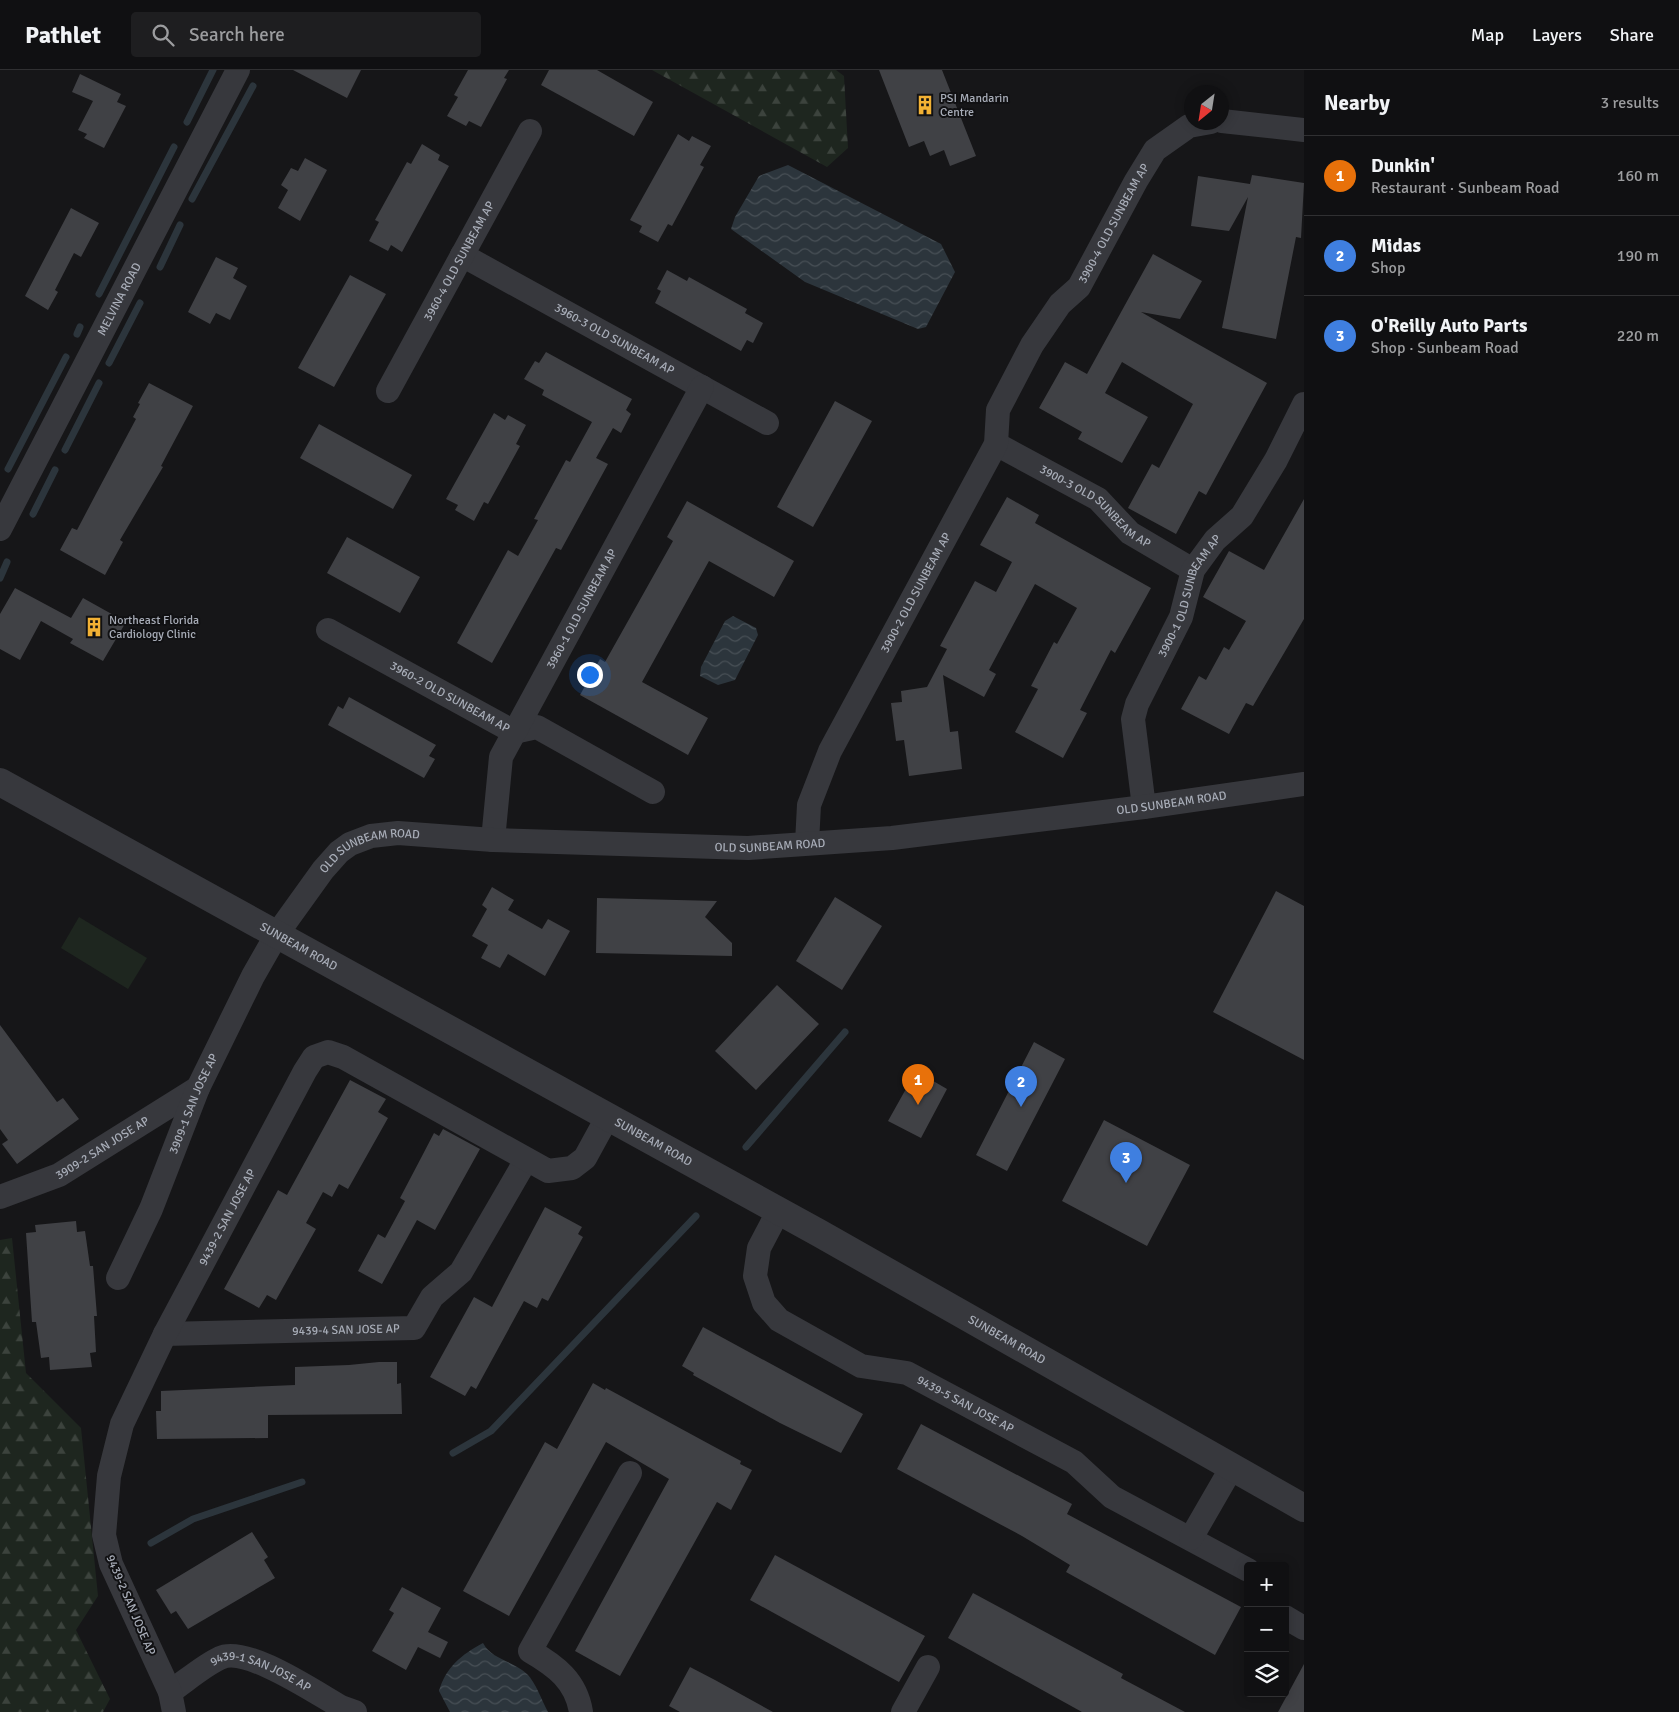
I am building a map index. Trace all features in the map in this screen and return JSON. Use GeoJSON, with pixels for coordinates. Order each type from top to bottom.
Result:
{"type":"FeatureCollection","features":[{"type":"Feature","properties":{"kind":"street","name":"MELVINA ROAD"},"geometry":{"type":"LineString","coordinates":[[0,528],[238,70]]}},
{"type":"Feature","properties":{"kind":"street"},"geometry":{"type":"LineString","coordinates":[[1229,122],[1304,130]]}},
{"type":"Feature","properties":{"kind":"street","name":"3900-4 OLD SUNBEAM AP"},"geometry":{"type":"LineString","coordinates":[[1032,345],[1060,304],[1079,287],[1136,181],[1155,150],[1184,130]]}},
{"type":"Feature","properties":{"kind":"street","name":"3960-4 OLD SUNBEAM AP"},"geometry":{"type":"LineString","coordinates":[[388,391],[530,131]]}},
{"type":"Feature","properties":{"kind":"street","name":"3960-3 OLD SUNBEAM AP"},"geometry":{"type":"LineString","coordinates":[[462,255],[767,423]]}},
{"type":"Feature","properties":{"kind":"street","name":"3900-2 OLD SUNBEAM AP"},"geometry":{"type":"LineString","coordinates":[[807,843],[808,805],[830,751],[996,444],[998,410],[1032,345]]}},
{"type":"Feature","properties":{"kind":"street","name":"3960-1 OLD SUNBEAM AP"},"geometry":{"type":"LineString","coordinates":[[493,840],[501,757],[702,387]]}},
{"type":"Feature","properties":{"kind":"street","name":"3900-1 OLD SUNBEAM AP"},"geometry":{"type":"LineString","coordinates":[[1144,808],[1133,719],[1136,704],[1181,617],[1193,570],[1215,540],[1242,516],[1276,460],[1304,404]]}},
{"type":"Feature","properties":{"kind":"street","name":"3900-3 OLD SUNBEAM AP"},"geometry":{"type":"LineString","coordinates":[[996,444],[1098,499],[1130,533],[1193,570]]}},
{"type":"Feature","properties":{"kind":"street","name":"3960-2 OLD SUNBEAM AP"},"geometry":{"type":"LineString","coordinates":[[328,630],[514,732],[537,727],[653,792]]}},
{"type":"Feature","properties":{"kind":"street","name":"SUNBEAM ROAD"},"geometry":{"type":"LineString","coordinates":[[0,782],[779,1210],[1304,1508]]}},
{"type":"Feature","properties":{"kind":"street","name":"OLD SUNBEAM ROAD"},"geometry":{"type":"LineString","coordinates":[[277,934],[323,870],[339,852],[350,844],[371,836],[398,834],[493,840],[748,848],[892,838],[1144,808],[1304,784]]}},
{"type":"Feature","properties":{"kind":"street","name":"3909-1 SAN JOSE AP"},"geometry":{"type":"LineString","coordinates":[[118,1278],[151,1210],[198,1088],[253,976],[277,934]]}},
{"type":"Feature","properties":{"kind":"street","name":"9439-2 SAN JOSE AP"},"geometry":{"type":"LineString","coordinates":[[172,1702],[111,1564],[104,1535],[109,1476],[122,1424],[165,1334],[314,1057],[328,1052],[343,1057],[548,1171],[572,1168],[585,1158],[608,1116]]}},
{"type":"Feature","properties":{"kind":"street","name":"3909-2 SAN JOSE AP"},"geometry":{"type":"LineString","coordinates":[[0,1198],[59,1175],[198,1088]]}},
{"type":"Feature","properties":{"kind":"street","name":"9439-4 SAN JOSE AP"},"geometry":{"type":"LineString","coordinates":[[165,1334],[414,1328],[432,1297],[462,1272],[526,1160]]}},
{"type":"Feature","properties":{"kind":"street","name":"9439-5 SAN JOSE AP"},"geometry":{"type":"LineString","coordinates":[[779,1210],[759,1248],[754,1276],[764,1303],[779,1320],[861,1366],[907,1373],[1074,1462],[1112,1497],[1244,1568]]}},
{"type":"Feature","properties":{"kind":"street"},"geometry":{"type":"LineString","coordinates":[[1191,1538],[1232,1467]]}},
{"type":"Feature","properties":{"kind":"street"},"geometry":{"type":"LineString","coordinates":[[581,1712],[579,1700],[567,1678],[554,1665],[530,1651],[630,1473]]}},
{"type":"Feature","properties":{"kind":"street"},"geometry":{"type":"LineString","coordinates":[[1289,1620],[1304,1628]]}},
{"type":"Feature","properties":{"kind":"street","name":"9439-1 SAN JOSE AP"},"geometry":{"type":"LineString","coordinates":[[172,1702],[222,1657],[238,1654],[254,1659],[341,1707],[355,1712]]}},
{"type":"Feature","properties":{"kind":"street"},"geometry":{"type":"LineString","coordinates":[[903,1712],[928,1667]]}},
{"type":"Feature","properties":{"kind":"green space"},"geometry":{"type":"Polygon","coordinates":[[[652,70],[836,70],[844,76],[848,148],[827,167],[652,70]]]}},
{"type":"Feature","properties":{"kind":"green space"},"geometry":{"type":"Polygon","coordinates":[[[79,917],[147,958],[128,989],[61,948],[79,917]]]}},
{"type":"Feature","properties":{"kind":"green space"},"geometry":{"type":"Polygon","coordinates":[[[12,1238],[26,1373],[81,1428],[98,1596],[76,1630],[110,1699],[103,1712],[0,1712],[0,1240],[12,1238]]]}},
{"type":"Feature","properties":{"kind":"water"},"geometry":{"type":"Polygon","coordinates":[[[788,165],[941,244],[955,272],[926,327],[918,329],[805,282],[731,229],[735,217],[759,176],[788,165]]]}},
{"type":"Feature","properties":{"kind":"water"},"geometry":{"type":"Polygon","coordinates":[[[733,616],[756,628],[758,635],[735,680],[718,685],[700,676],[701,667],[725,621],[733,616]]]}},
{"type":"Feature","properties":{"kind":"water"},"geometry":{"type":"Polygon","coordinates":[[[483,1643],[497,1657],[516,1666],[527,1674],[536,1687],[548,1712],[450,1712],[439,1691],[442,1683],[455,1662],[483,1643]]]}},
{"type":"Feature","properties":{"kind":"building"},"geometry":{"type":"Polygon","coordinates":[[[293,70],[361,70],[347,98],[293,70]]]}},
{"type":"Feature","properties":{"kind":"building"},"geometry":{"type":"Polygon","coordinates":[[[468,70],[509,70],[504,78],[507,79],[481,127],[469,121],[466,126],[447,116],[458,97],[454,95],[468,70]]]}},
{"type":"Feature","properties":{"kind":"building"},"geometry":{"type":"Polygon","coordinates":[[[549,70],[597,70],[653,102],[634,136],[541,85],[549,70]]]}},
{"type":"Feature","properties":{"kind":"building","name":"PSI Mandarin Centre"},"geometry":{"type":"Polygon","coordinates":[[[879,70],[942,70],[976,156],[950,166],[944,150],[930,156],[924,141],[909,147],[879,70]]]}},
{"type":"Feature","properties":{"kind":"building"},"geometry":{"type":"Polygon","coordinates":[[[80,74],[121,94],[117,102],[126,106],[104,148],[84,138],[87,134],[78,130],[93,101],[72,92],[80,74]]]}},
{"type":"Feature","properties":{"kind":"building"},"geometry":{"type":"Polygon","coordinates":[[[678,134],[689,141],[692,136],[711,146],[700,165],[704,167],[672,226],[668,224],[658,242],[639,232],[642,226],[630,220],[678,134]]]}},
{"type":"Feature","properties":{"kind":"building"},"geometry":{"type":"Polygon","coordinates":[[[422,144],[440,155],[438,160],[449,166],[402,252],[391,245],[388,251],[369,241],[379,222],[375,220],[407,162],[411,164],[422,144]]]}},
{"type":"Feature","properties":{"kind":"building"},"geometry":{"type":"Polygon","coordinates":[[[305,158],[327,170],[300,221],[278,208],[288,190],[281,185],[291,168],[298,171],[305,158]]]}},
{"type":"Feature","properties":{"kind":"building"},"geometry":{"type":"Polygon","coordinates":[[[1252,175],[1304,183],[1301,238],[1296,237],[1276,339],[1222,328],[1248,197],[1229,231],[1191,226],[1198,176],[1250,184],[1252,175]]]}},
{"type":"Feature","properties":{"kind":"building"},"geometry":{"type":"Polygon","coordinates":[[[71,208],[99,223],[81,257],[74,253],[55,290],[58,292],[48,310],[25,296],[71,208]]]}},
{"type":"Feature","properties":{"kind":"building"},"geometry":{"type":"Polygon","coordinates":[[[1153,254],[1202,281],[1180,319],[1141,312],[1267,383],[1206,495],[1199,491],[1176,534],[1128,508],[1152,464],[1159,468],[1193,404],[1122,362],[1105,393],[1148,417],[1122,463],[1078,439],[1082,432],[1039,408],[1065,362],[1087,374],[1153,254]]]}},
{"type":"Feature","properties":{"kind":"building"},"geometry":{"type":"Polygon","coordinates":[[[216,257],[238,268],[233,278],[247,286],[230,320],[216,313],[210,324],[188,312],[216,257]]]}},
{"type":"Feature","properties":{"kind":"building"},"geometry":{"type":"Polygon","coordinates":[[[667,270],[687,281],[689,277],[747,309],[745,313],[763,323],[753,343],[747,340],[741,351],[655,303],[661,291],[657,289],[667,270]]]}},
{"type":"Feature","properties":{"kind":"building"},"geometry":{"type":"Polygon","coordinates":[[[350,275],[386,294],[334,387],[298,368],[350,275]]]}},
{"type":"Feature","properties":{"kind":"building"},"geometry":{"type":"Polygon","coordinates":[[[546,352],[632,399],[626,410],[631,414],[621,433],[613,428],[596,458],[608,464],[561,550],[556,548],[492,663],[457,643],[508,550],[518,556],[538,520],[534,519],[566,460],[570,462],[592,422],[542,395],[544,390],[524,379],[535,361],[539,363],[546,352]]]}},
{"type":"Feature","properties":{"kind":"building"},"geometry":{"type":"Polygon","coordinates":[[[149,383],[193,406],[161,466],[163,467],[120,540],[123,542],[105,575],[60,550],[72,528],[77,530],[136,419],[133,417],[140,404],[138,403],[149,383]]]}},
{"type":"Feature","properties":{"kind":"building"},"geometry":{"type":"Polygon","coordinates":[[[835,401],[872,421],[813,527],[777,507],[835,401]]]}},
{"type":"Feature","properties":{"kind":"building"},"geometry":{"type":"Polygon","coordinates":[[[494,413],[505,420],[508,415],[526,425],[516,444],[520,446],[488,504],[484,502],[474,521],[455,510],[458,505],[446,499],[494,413]]]}},
{"type":"Feature","properties":{"kind":"building"},"geometry":{"type":"Polygon","coordinates":[[[319,424],[412,475],[393,509],[300,458],[319,424]]]}},
{"type":"Feature","properties":{"kind":"building"},"geometry":{"type":"Polygon","coordinates":[[[1007,497],[1039,515],[1035,523],[1151,588],[1115,653],[1111,650],[1080,710],[1087,713],[1063,758],[1015,732],[1038,689],[1031,686],[1054,642],[1057,644],[1077,608],[1035,584],[989,670],[996,674],[984,697],[943,675],[950,732],[958,731],[962,769],[909,776],[904,740],[896,741],[891,703],[902,702],[901,691],[927,687],[947,649],[940,646],[975,581],[996,592],[1012,562],[980,545],[1007,497]]]}},
{"type":"Feature","properties":{"kind":"building"},"geometry":{"type":"Polygon","coordinates":[[[1304,499],[1304,619],[1253,706],[1246,703],[1229,734],[1181,709],[1199,676],[1206,680],[1224,647],[1229,650],[1246,621],[1203,597],[1229,551],[1264,570],[1304,499]]]}},
{"type":"Feature","properties":{"kind":"building"},"geometry":{"type":"Polygon","coordinates":[[[687,501],[794,561],[774,597],[709,561],[642,682],[708,718],[688,755],[580,695],[600,659],[605,662],[673,541],[667,537],[687,501]]]}},
{"type":"Feature","properties":{"kind":"building"},"geometry":{"type":"Polygon","coordinates":[[[347,537],[420,577],[400,613],[327,573],[347,537]]]}},
{"type":"Feature","properties":{"kind":"building"},"geometry":{"type":"Polygon","coordinates":[[[15,588],[71,618],[83,598],[126,622],[103,661],[70,643],[73,639],[41,621],[20,660],[0,649],[0,614],[15,588]]]}},
{"type":"Feature","properties":{"kind":"building"},"geometry":{"type":"Polygon","coordinates":[[[349,697],[436,745],[429,756],[435,759],[424,778],[328,725],[338,706],[343,709],[349,697]]]}},
{"type":"Feature","properties":{"kind":"building"},"geometry":{"type":"Polygon","coordinates":[[[492,887],[514,900],[508,910],[542,929],[548,919],[570,931],[545,976],[508,954],[500,968],[481,958],[488,945],[472,936],[487,909],[482,905],[492,887]]]}},
{"type":"Feature","properties":{"kind":"building"},"geometry":{"type":"Polygon","coordinates":[[[1276,891],[1304,906],[1304,1060],[1213,1012],[1276,891]]]}},
{"type":"Feature","properties":{"kind":"building"},"geometry":{"type":"Polygon","coordinates":[[[835,897],[882,926],[842,990],[796,961],[835,897]]]}},
{"type":"Feature","properties":{"kind":"building"},"geometry":{"type":"Polygon","coordinates":[[[597,898],[717,901],[705,917],[732,943],[732,956],[596,953],[597,898]]]}},
{"type":"Feature","properties":{"kind":"building"},"geometry":{"type":"Polygon","coordinates":[[[777,985],[819,1024],[756,1090],[715,1051],[777,985]]]}},
{"type":"Feature","properties":{"kind":"building"},"geometry":{"type":"Polygon","coordinates":[[[0,1025],[57,1102],[63,1098],[79,1119],[17,1164],[2,1144],[8,1140],[0,1129],[0,1025]]]}},
{"type":"Feature","properties":{"kind":"building"},"geometry":{"type":"Polygon","coordinates":[[[1034,1042],[1065,1059],[1007,1171],[976,1155],[1034,1042]]]}},
{"type":"Feature","properties":{"kind":"building"},"geometry":{"type":"Polygon","coordinates":[[[916,1071],[947,1089],[921,1138],[888,1121],[916,1071]]]}},
{"type":"Feature","properties":{"kind":"building"},"geometry":{"type":"Polygon","coordinates":[[[350,1080],[386,1099],[378,1112],[388,1118],[348,1189],[339,1184],[332,1197],[323,1192],[306,1223],[316,1229],[276,1300],[267,1295],[259,1308],[224,1289],[278,1190],[287,1195],[350,1080]]]}},
{"type":"Feature","properties":{"kind":"building"},"geometry":{"type":"Polygon","coordinates":[[[1104,1120],[1190,1165],[1147,1246],[1062,1201],[1104,1120]]]}},
{"type":"Feature","properties":{"kind":"building"},"geometry":{"type":"Polygon","coordinates":[[[443,1129],[480,1149],[435,1230],[417,1220],[382,1284],[358,1271],[378,1234],[385,1238],[405,1201],[400,1198],[434,1133],[439,1136],[443,1129]]]}},
{"type":"Feature","properties":{"kind":"building"},"geometry":{"type":"Polygon","coordinates":[[[545,1207],[582,1227],[578,1234],[583,1237],[548,1301],[542,1298],[537,1308],[524,1301],[476,1389],[471,1386],[465,1396],[430,1377],[474,1297],[492,1307],[545,1207]]]}},
{"type":"Feature","properties":{"kind":"building"},"geometry":{"type":"Polygon","coordinates":[[[76,1221],[77,1232],[85,1231],[90,1266],[93,1266],[97,1316],[94,1316],[96,1352],[90,1353],[92,1367],[50,1370],[49,1357],[41,1358],[36,1322],[32,1322],[26,1233],[36,1232],[35,1225],[76,1221]]]}},
{"type":"Feature","properties":{"kind":"building"},"geometry":{"type":"Polygon","coordinates":[[[703,1327],[863,1414],[841,1453],[780,1423],[693,1375],[694,1373],[682,1366],[703,1327]]]}},
{"type":"Feature","properties":{"kind":"building"},"geometry":{"type":"Polygon","coordinates":[[[397,1362],[397,1384],[401,1383],[402,1414],[268,1415],[268,1438],[157,1439],[156,1411],[161,1411],[161,1391],[295,1385],[295,1367],[397,1362]]]}},
{"type":"Feature","properties":{"kind":"building"},"geometry":{"type":"Polygon","coordinates":[[[593,1383],[605,1390],[606,1388],[741,1461],[740,1464],[752,1470],[731,1510],[717,1502],[620,1676],[575,1651],[669,1479],[606,1442],[509,1616],[463,1591],[545,1442],[557,1449],[593,1383]]]}},
{"type":"Feature","properties":{"kind":"building"},"geometry":{"type":"Polygon","coordinates":[[[921,1424],[1072,1504],[1067,1514],[1241,1607],[1215,1655],[1066,1572],[1070,1565],[1022,1536],[897,1469],[921,1424]]]}},
{"type":"Feature","properties":{"kind":"building"},"geometry":{"type":"Polygon","coordinates":[[[252,1532],[268,1557],[264,1560],[275,1578],[188,1629],[176,1611],[171,1614],[156,1590],[252,1532]]]}},
{"type":"Feature","properties":{"kind":"building"},"geometry":{"type":"Polygon","coordinates":[[[775,1555],[925,1636],[899,1682],[750,1600],[775,1555]]]}},
{"type":"Feature","properties":{"kind":"building"},"geometry":{"type":"Polygon","coordinates":[[[402,1587],[441,1608],[428,1632],[448,1642],[440,1658],[418,1647],[406,1670],[372,1651],[394,1613],[389,1610],[402,1587]]]}},
{"type":"Feature","properties":{"kind":"building"},"geometry":{"type":"Polygon","coordinates":[[[973,1593],[1123,1674],[1121,1678],[1185,1712],[1082,1712],[948,1638],[973,1593]]]}},
{"type":"Feature","properties":{"kind":"building"},"geometry":{"type":"Polygon","coordinates":[[[1304,1664],[1304,1712],[1278,1712],[1286,1697],[1289,1697],[1289,1692],[1304,1664]]]}},
{"type":"Feature","properties":{"kind":"building"},"geometry":{"type":"Polygon","coordinates":[[[690,1667],[773,1712],[680,1712],[669,1706],[690,1667]]]}},
{"type":"Feature","properties":{"kind":"waterway"},"geometry":{"type":"LineString","coordinates":[[187,122],[213,70]]}},
{"type":"Feature","properties":{"kind":"waterway"},"geometry":{"type":"LineString","coordinates":[[192,199],[253,86]]}},
{"type":"Feature","properties":{"kind":"waterway"},"geometry":{"type":"LineString","coordinates":[[99,294],[174,147]]}},
{"type":"Feature","properties":{"kind":"waterway"},"geometry":{"type":"LineString","coordinates":[[160,267],[180,225]]}},
{"type":"Feature","properties":{"kind":"waterway"},"geometry":{"type":"LineString","coordinates":[[109,363],[140,303]]}},
{"type":"Feature","properties":{"kind":"waterway"},"geometry":{"type":"LineString","coordinates":[[77,334],[80,327]]}},
{"type":"Feature","properties":{"kind":"waterway"},"geometry":{"type":"LineString","coordinates":[[8,469],[66,357]]}},
{"type":"Feature","properties":{"kind":"waterway"},"geometry":{"type":"LineString","coordinates":[[65,450],[99,383]]}},
{"type":"Feature","properties":{"kind":"waterway"},"geometry":{"type":"LineString","coordinates":[[33,514],[55,470]]}},
{"type":"Feature","properties":{"kind":"waterway"},"geometry":{"type":"LineString","coordinates":[[0,578],[7,562]]}},
{"type":"Feature","properties":{"kind":"waterway"},"geometry":{"type":"LineString","coordinates":[[746,1147],[845,1032]]}},
{"type":"Feature","properties":{"kind":"waterway"},"geometry":{"type":"LineString","coordinates":[[453,1453],[491,1431],[696,1216]]}},
{"type":"Feature","properties":{"kind":"waterway"},"geometry":{"type":"LineString","coordinates":[[151,1543],[193,1519],[302,1482]]}},
{"type":"Feature","properties":{"kind":"place","name":"PSI Mandarin Centre"},"geometry":{"type":"Point","coordinates":[925,105]}},
{"type":"Feature","properties":{"kind":"place","name":"Northeast Florida Cardiology Clinic"},"geometry":{"type":"Point","coordinates":[94,627]}},
{"type":"Feature","properties":{"kind":"place","name":"Dunkin'"},"geometry":{"type":"Point","coordinates":[918,1105]}},
{"type":"Feature","properties":{"kind":"place","name":"Midas"},"geometry":{"type":"Point","coordinates":[1021,1107]}},
{"type":"Feature","properties":{"kind":"place","name":"O'Reilly Auto Parts"},"geometry":{"type":"Point","coordinates":[1126,1183]}}]}
